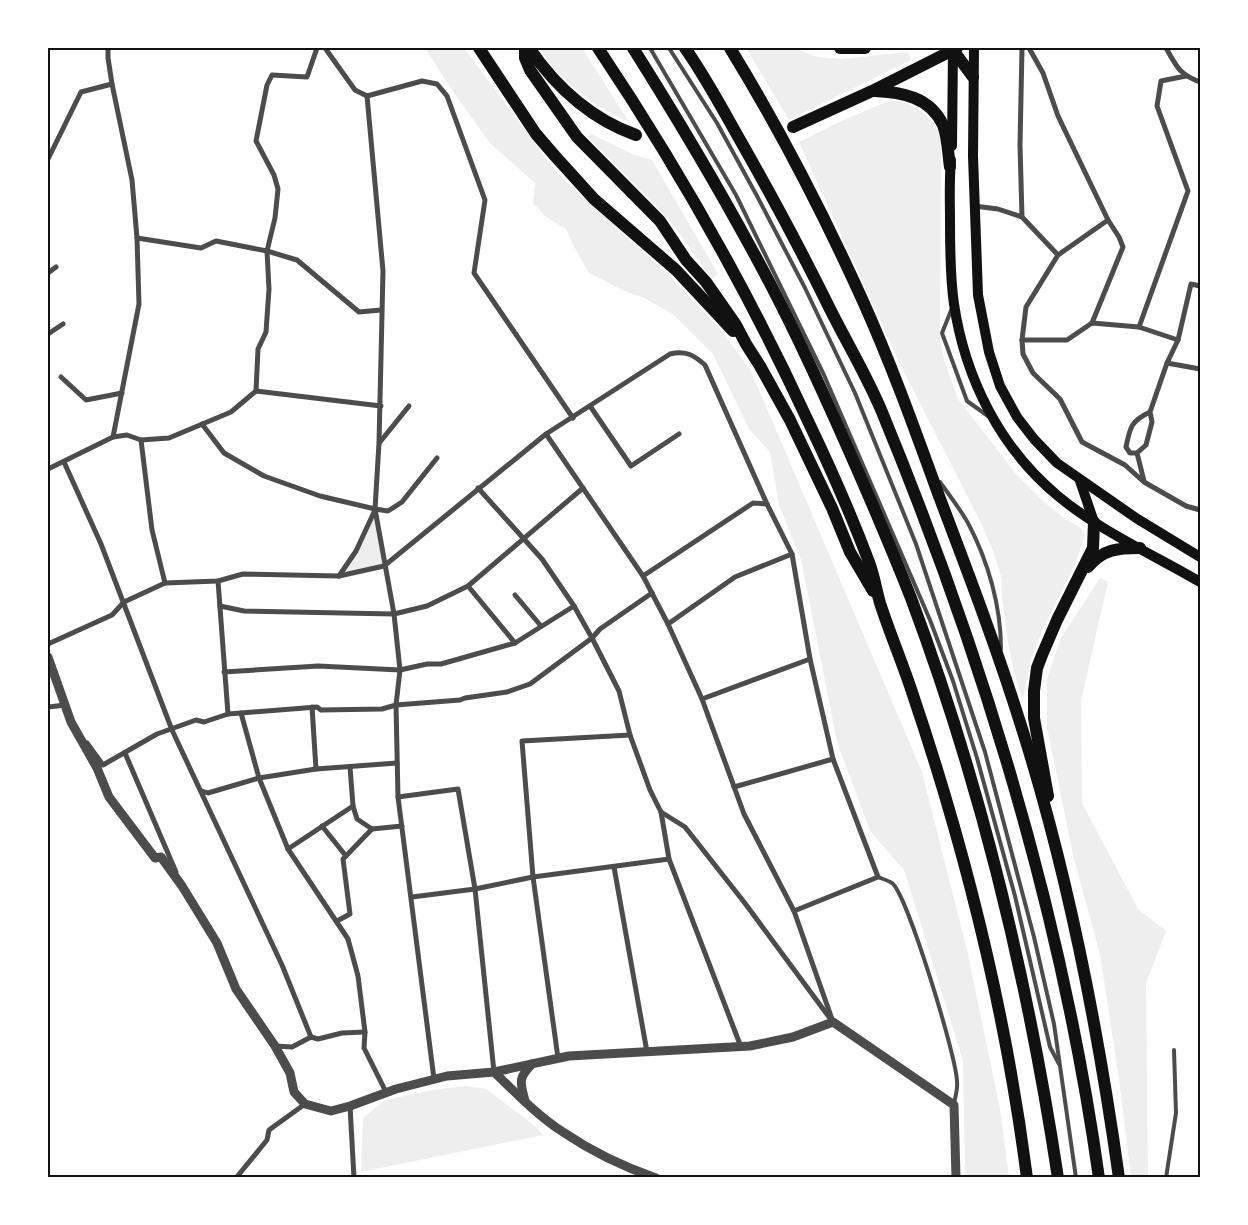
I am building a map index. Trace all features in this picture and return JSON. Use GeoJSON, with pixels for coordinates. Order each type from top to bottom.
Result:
{"type":"FeatureCollection","features":[{"type":"Feature","properties":{"kind":"highway"},"geometry":{"type":"LineString","coordinates":[[479,48],[536,134],[594,199],[666,261],[746,344]]}},
{"type":"Feature","properties":{"kind":"highway"},"geometry":{"type":"LineString","coordinates":[[527,48],[525,58],[530,70],[577,138],[660,221],[686,260],[706,282],[731,317],[790,420],[832,508],[850,552],[880,602]]}},
{"type":"Feature","properties":{"kind":"highway"},"geometry":{"type":"LineString","coordinates":[[527,48],[579,104],[604,121],[636,135]]}},
{"type":"Feature","properties":{"kind":"highway"},"geometry":{"type":"LineString","coordinates":[[598,48],[621,82],[704,220],[785,371],[851,518],[869,563],[880,602],[930,745],[978,914],[1012,1075],[1027,1178]]}},
{"type":"Feature","properties":{"kind":"highway"},"geometry":{"type":"LineString","coordinates":[[633,48],[715,184],[776,297],[848,448],[910,596],[954,724],[1000,882],[1031,1021],[1058,1178]]}},
{"type":"Feature","properties":{"kind":"highway"},"geometry":{"type":"LineString","coordinates":[[686,48],[728,117],[778,207],[866,379],[882,412],[924,520],[991,710],[1023,817],[1047,908],[1074,1034],[1099,1178]]}},
{"type":"Feature","properties":{"kind":"highway"},"geometry":{"type":"LineString","coordinates":[[730,48],[799,171],[861,298],[901,394],[1000,664],[1025,737],[1080,951],[1106,1086],[1119,1178]]}},
{"type":"Feature","properties":{"kind":"highway"},"geometry":{"type":"LineString","coordinates":[[840,48],[865,48]]}},
{"type":"Feature","properties":{"kind":"highway"},"geometry":{"type":"LineString","coordinates":[[793,127],[872,90],[953,48],[973,77]]}},
{"type":"Feature","properties":{"kind":"highway"},"geometry":{"type":"LineString","coordinates":[[872,90],[905,94],[924,102],[937,115],[943,126],[950,167]]}},
{"type":"Feature","properties":{"kind":"highway"},"geometry":{"type":"LineString","coordinates":[[1053,841],[1048,793],[1034,718],[1034,691],[1042,655],[1057,620],[1093,548],[1094,522]]}},
{"type":"Feature","properties":{"kind":"highway"},"geometry":{"type":"LineString","coordinates":[[1079,576],[1103,553],[1124,548],[1140,548]]}},
{"type":"Feature","properties":{"kind":"main road"},"geometry":{"type":"LineString","coordinates":[[953,48],[950,167],[951,266],[954,304],[965,358],[978,390],[994,420],[1028,466],[1057,495],[1094,522],[1200,582]]}},
{"type":"Feature","properties":{"kind":"main road"},"geometry":{"type":"LineString","coordinates":[[974,48],[974,206],[978,295],[989,352],[1000,386],[1017,417],[1034,439],[1057,463],[1136,518],[1200,557]]}},
{"type":"Feature","properties":{"kind":"main road"},"geometry":{"type":"LineString","coordinates":[[1079,480],[1094,522]]}},
{"type":"Feature","properties":{"kind":"street"},"geometry":{"type":"LineString","coordinates":[[108,48],[112,84],[132,180],[137,238],[138,304],[113,437]]}},
{"type":"Feature","properties":{"kind":"street"},"geometry":{"type":"LineString","coordinates":[[256,391],[258,349],[266,332],[269,289],[267,251],[275,218],[278,189],[274,175],[256,142],[267,86],[272,75],[307,77],[317,48]]}},
{"type":"Feature","properties":{"kind":"street"},"geometry":{"type":"LineString","coordinates":[[325,48],[355,90],[367,96],[422,81],[437,84],[447,96],[485,200],[474,273],[573,418]]}},
{"type":"Feature","properties":{"kind":"street"},"geometry":{"type":"LineString","coordinates":[[1022,48],[1020,145],[1022,217]]}},
{"type":"Feature","properties":{"kind":"street"},"geometry":{"type":"LineString","coordinates":[[1022,340],[1067,340],[1092,323],[1123,247],[1120,237],[1108,220],[1058,116],[1043,73],[1029,48]]}},
{"type":"Feature","properties":{"kind":"street"},"geometry":{"type":"LineString","coordinates":[[1166,48],[1178,68],[1186,76],[1200,82]]}},
{"type":"Feature","properties":{"kind":"street"},"geometry":{"type":"LineString","coordinates":[[1138,326],[1188,190],[1157,106],[1161,81],[1186,76]]}},
{"type":"Feature","properties":{"kind":"street"},"geometry":{"type":"LineString","coordinates":[[48,159],[81,92],[112,84]]}},
{"type":"Feature","properties":{"kind":"street"},"geometry":{"type":"LineString","coordinates":[[367,96],[383,271],[381,406],[375,509],[394,614],[400,670],[396,705],[398,797],[434,1079]]}},
{"type":"Feature","properties":{"kind":"street"},"geometry":{"type":"LineString","coordinates":[[974,206],[998,209],[1022,217],[1058,255]]}},
{"type":"Feature","properties":{"kind":"street"},"geometry":{"type":"LineString","coordinates":[[1108,220],[1058,255],[1026,306],[1022,340],[1023,354],[1033,373],[1060,398],[1082,442],[1125,465],[1144,482],[1186,506],[1200,510]]}},
{"type":"Feature","properties":{"kind":"street"},"geometry":{"type":"LineString","coordinates":[[137,238],[201,248],[216,241],[267,251],[297,260],[359,312],[381,310]]}},
{"type":"Feature","properties":{"kind":"street"},"geometry":{"type":"LineString","coordinates":[[48,273],[56,267]]}},
{"type":"Feature","properties":{"kind":"street"},"geometry":{"type":"LineString","coordinates":[[1150,412],[1136,418],[1128,435],[1126,447],[1130,453],[1137,453],[1146,445],[1152,422],[1150,412],[1167,364],[1178,340],[1191,284],[1200,286]]}},
{"type":"Feature","properties":{"kind":"street"},"geometry":{"type":"LineString","coordinates":[[1092,323],[1138,326],[1178,340]]}},
{"type":"Feature","properties":{"kind":"street"},"geometry":{"type":"LineString","coordinates":[[48,334],[63,324]]}},
{"type":"Feature","properties":{"kind":"street"},"geometry":{"type":"LineString","coordinates":[[48,644],[112,615],[124,602],[165,583],[218,581],[243,574],[338,576],[384,566],[546,434],[670,354],[684,352],[695,356],[705,365],[767,504],[792,554],[810,659],[833,759],[878,877],[794,911]]}},
{"type":"Feature","properties":{"kind":"street"},"geometry":{"type":"LineString","coordinates":[[1167,364],[1200,369]]}},
{"type":"Feature","properties":{"kind":"street"},"geometry":{"type":"LineString","coordinates":[[61,377],[86,400],[122,393]]}},
{"type":"Feature","properties":{"kind":"street"},"geometry":{"type":"LineString","coordinates":[[48,470],[113,437],[127,436],[141,440],[169,438],[231,412],[256,391],[381,406]]}},
{"type":"Feature","properties":{"kind":"street"},"geometry":{"type":"LineString","coordinates":[[379,443],[410,406]]}},
{"type":"Feature","properties":{"kind":"street"},"geometry":{"type":"LineString","coordinates":[[590,406],[631,466],[679,434]]}},
{"type":"Feature","properties":{"kind":"street"},"geometry":{"type":"LineString","coordinates":[[202,424],[224,453],[264,476],[320,496],[388,511],[402,502],[437,458]]}},
{"type":"Feature","properties":{"kind":"street"},"geometry":{"type":"LineString","coordinates":[[546,434],[643,576],[668,624],[702,699],[744,814],[794,911],[833,1022]]}},
{"type":"Feature","properties":{"kind":"street"},"geometry":{"type":"LineString","coordinates":[[141,440],[152,530],[165,583]]}},
{"type":"Feature","properties":{"kind":"street"},"geometry":{"type":"LineString","coordinates":[[1137,453],[1144,482]]}},
{"type":"Feature","properties":{"kind":"street"},"geometry":{"type":"LineString","coordinates":[[64,462],[101,544],[172,730],[282,965],[311,1037]]}},
{"type":"Feature","properties":{"kind":"street"},"geometry":{"type":"LineString","coordinates":[[478,488],[542,559],[574,606],[619,691],[630,735],[650,790],[661,812],[669,859],[741,1047]]}},
{"type":"Feature","properties":{"kind":"street"},"geometry":{"type":"LineString","coordinates":[[220,606],[244,611],[394,614],[427,606],[468,586],[583,488]]}},
{"type":"Feature","properties":{"kind":"street"},"geometry":{"type":"LineString","coordinates":[[643,576],[753,503],[767,504]]}},
{"type":"Feature","properties":{"kind":"street"},"geometry":{"type":"LineString","coordinates":[[338,576],[356,551],[375,509]]}},
{"type":"Feature","properties":{"kind":"street"},"geometry":{"type":"LineString","coordinates":[[668,624],[735,577],[792,554]]}},
{"type":"Feature","properties":{"kind":"street"},"geometry":{"type":"LineString","coordinates":[[218,581],[228,714]]}},
{"type":"Feature","properties":{"kind":"street"},"geometry":{"type":"LineString","coordinates":[[468,586],[515,643]]}},
{"type":"Feature","properties":{"kind":"street"},"geometry":{"type":"LineString","coordinates":[[71,722],[103,764],[157,734],[196,720],[204,722],[228,714],[312,707],[317,707],[321,710],[382,709],[396,705],[460,700],[508,692],[530,684],[592,638],[600,629],[652,594]]}},
{"type":"Feature","properties":{"kind":"street"},"geometry":{"type":"LineString","coordinates":[[515,595],[541,626]]}},
{"type":"Feature","properties":{"kind":"street"},"geometry":{"type":"LineString","coordinates":[[224,672],[318,666],[400,670],[427,664],[441,664],[515,643],[574,606]]}},
{"type":"Feature","properties":{"kind":"street"},"geometry":{"type":"LineString","coordinates":[[48,657],[71,722],[97,768],[109,797],[155,858],[161,857],[182,886],[217,943],[236,989],[275,1046],[290,1073],[294,1092],[305,1104],[331,1111],[386,1092],[447,1076],[494,1072],[569,1056],[741,1047],[793,1036],[833,1022]]}},
{"type":"Feature","properties":{"kind":"street"},"geometry":{"type":"LineString","coordinates":[[702,699],[810,659]]}},
{"type":"Feature","properties":{"kind":"street"},"geometry":{"type":"LineString","coordinates":[[48,707],[66,705]]}},
{"type":"Feature","properties":{"kind":"street"},"geometry":{"type":"LineString","coordinates":[[312,707],[316,769]]}},
{"type":"Feature","properties":{"kind":"street"},"geometry":{"type":"LineString","coordinates":[[241,712],[259,778],[288,849],[348,939],[358,976],[365,1032],[364,1048],[386,1092]]}},
{"type":"Feature","properties":{"kind":"street"},"geometry":{"type":"LineString","coordinates":[[558,1058],[533,877],[522,741],[630,735]]}},
{"type":"Feature","properties":{"kind":"street"},"geometry":{"type":"LineString","coordinates":[[125,753],[182,886]]}},
{"type":"Feature","properties":{"kind":"street"},"geometry":{"type":"LineString","coordinates":[[734,787],[833,759]]}},
{"type":"Feature","properties":{"kind":"street"},"geometry":{"type":"LineString","coordinates":[[202,791],[208,793],[259,778],[316,769],[397,764]]}},
{"type":"Feature","properties":{"kind":"street"},"geometry":{"type":"LineString","coordinates":[[350,767],[353,806],[357,818],[372,829]]}},
{"type":"Feature","properties":{"kind":"street"},"geometry":{"type":"LineString","coordinates":[[398,797],[458,789],[475,889],[494,1072],[562,1132],[599,1153],[656,1178]]}},
{"type":"Feature","properties":{"kind":"street"},"geometry":{"type":"LineString","coordinates":[[288,849],[353,806]]}},
{"type":"Feature","properties":{"kind":"street"},"geometry":{"type":"LineString","coordinates":[[661,812],[685,827],[744,902],[833,1022],[954,1105],[956,1178]]}},
{"type":"Feature","properties":{"kind":"street"},"geometry":{"type":"LineString","coordinates":[[322,826],[346,856]]}},
{"type":"Feature","properties":{"kind":"street"},"geometry":{"type":"LineString","coordinates":[[337,921],[350,914],[344,859],[346,856],[372,829],[402,826]]}},
{"type":"Feature","properties":{"kind":"street"},"geometry":{"type":"LineString","coordinates":[[412,898],[475,889],[533,877],[669,859]]}},
{"type":"Feature","properties":{"kind":"street"},"geometry":{"type":"LineString","coordinates":[[614,867],[646,1052]]}},
{"type":"Feature","properties":{"kind":"street"},"geometry":{"type":"LineString","coordinates":[[275,1046],[292,1047],[311,1037],[318,1038],[342,1033],[365,1032]]}},
{"type":"Feature","properties":{"kind":"street"},"geometry":{"type":"LineString","coordinates":[[525,1101],[520,1082],[524,1072],[532,1063]]}},
{"type":"Feature","properties":{"kind":"street"},"geometry":{"type":"LineString","coordinates":[[236,1178],[267,1140],[269,1130],[305,1104]]}},
{"type":"Feature","properties":{"kind":"street"},"geometry":{"type":"LineString","coordinates":[[350,1106],[354,1178]]}},
{"type":"Feature","properties":{"kind":"lane"},"geometry":{"type":"LineString","coordinates":[[650,48],[736,195],[828,384],[930,620],[953,681],[977,758],[1015,896],[1050,1047],[1060,1066]]}},
{"type":"Feature","properties":{"kind":"lane"},"geometry":{"type":"LineString","coordinates":[[669,48],[717,123],[805,288],[855,393],[916,544],[982,744],[1045,983],[1054,1024],[1076,1178]]}},
{"type":"Feature","properties":{"kind":"lane"},"geometry":{"type":"LineString","coordinates":[[954,304],[942,333],[967,401],[994,420]]}},
{"type":"Feature","properties":{"kind":"lane"},"geometry":{"type":"LineString","coordinates":[[931,474],[958,506],[969,524],[980,550],[995,596],[1001,636],[1000,664]]}},
{"type":"Feature","properties":{"kind":"lane"},"geometry":{"type":"LineString","coordinates":[[878,877],[893,884],[900,895],[922,953],[943,1019],[957,1081],[954,1105]]}},
{"type":"Feature","properties":{"kind":"lane"},"geometry":{"type":"LineString","coordinates":[[1166,1178],[1176,1113],[1174,1050]]}},
{"type":"Feature","properties":{"kind":"shaded area"},"geometry":{"type":"Polygon","coordinates":[[[425,48],[464,48],[557,173],[670,276],[719,328],[750,369],[922,772],[967,950],[1000,1109],[1009,1177],[965,1177],[963,1061],[904,870],[870,831],[837,742],[801,560],[779,505],[770,452],[749,429],[713,354],[673,314],[642,297],[624,291],[589,273],[566,229],[546,217],[533,203],[535,183],[490,143],[425,48]]]}},
{"type":"Feature","properties":{"kind":"shaded area"},"geometry":{"type":"Polygon","coordinates":[[[539,48],[582,48],[629,122],[610,113],[576,90],[555,70],[539,48]]]}},
{"type":"Feature","properties":{"kind":"shaded area"},"geometry":{"type":"Polygon","coordinates":[[[746,48],[792,48],[818,57],[842,59],[908,52],[911,60],[789,120],[746,48]]]}},
{"type":"Feature","properties":{"kind":"shaded area"},"geometry":{"type":"Polygon","coordinates":[[[891,100],[911,105],[929,117],[937,129],[941,145],[940,341],[945,363],[958,399],[1016,474],[1044,502],[1065,519],[1081,528],[1085,536],[1074,567],[1044,627],[1031,659],[1023,700],[1011,659],[1001,589],[1002,580],[995,556],[982,525],[899,362],[799,142],[839,122],[891,100]]]}},
{"type":"Feature","properties":{"kind":"shaded area"},"geometry":{"type":"Polygon","coordinates":[[[591,134],[632,154],[652,160],[718,274],[712,279],[672,223],[588,137],[591,134]]]}},
{"type":"Feature","properties":{"kind":"shaded area"},"geometry":{"type":"Polygon","coordinates":[[[375,509],[384,566],[339,576],[356,551],[375,509]]]}},
{"type":"Feature","properties":{"kind":"shaded area"},"geometry":{"type":"Polygon","coordinates":[[[1100,578],[1108,582],[1081,701],[1082,803],[1138,909],[1166,931],[1146,983],[1148,1177],[1131,1177],[1119,1079],[1100,954],[1074,859],[1047,728],[1047,679],[1061,638],[1100,578]]]}},
{"type":"Feature","properties":{"kind":"shaded area"},"geometry":{"type":"Polygon","coordinates":[[[466,1086],[486,1089],[544,1135],[361,1172],[363,1118],[385,1100],[433,1090],[466,1086]]]}}]}
